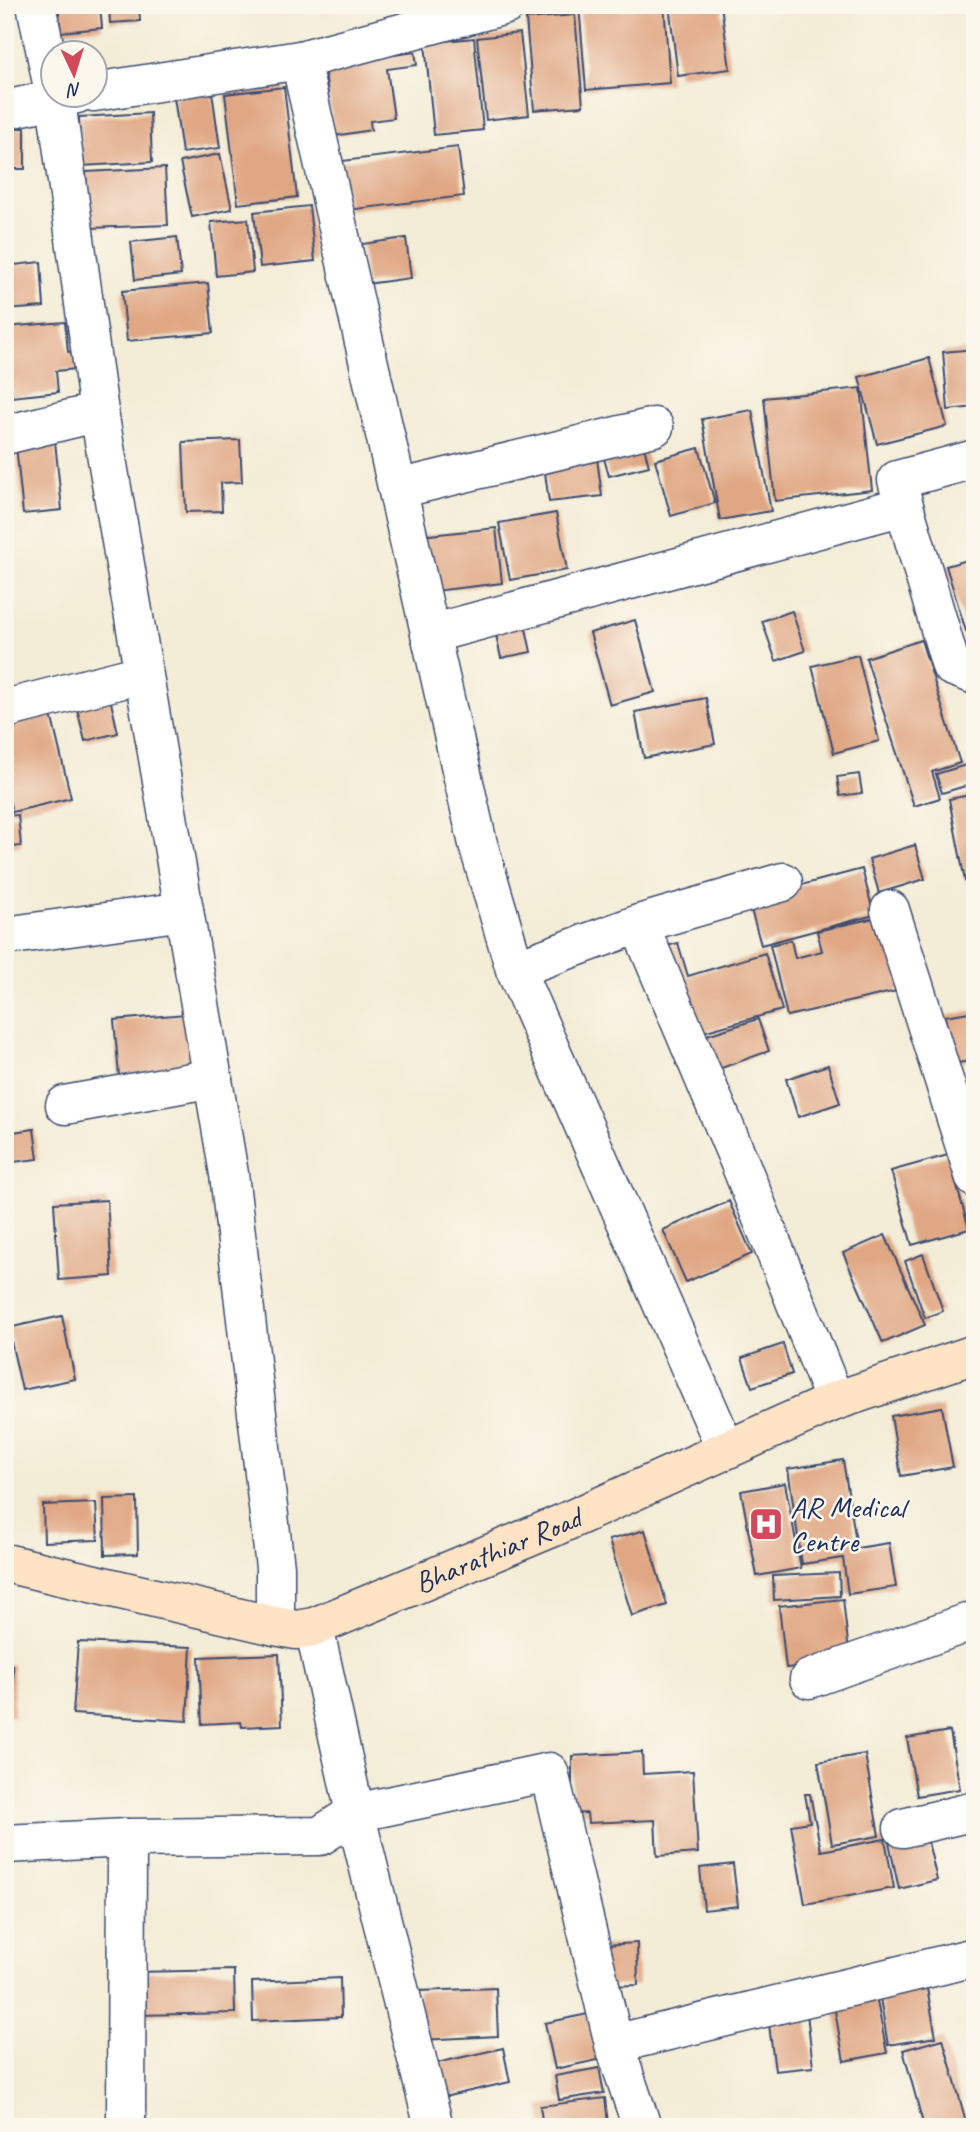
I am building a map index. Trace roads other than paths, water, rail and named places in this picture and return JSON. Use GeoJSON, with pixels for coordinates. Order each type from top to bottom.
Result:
{"type":"FeatureCollection","features":[{"type":"Feature","properties":{"kind":"main road","name":"Bharathiar Road"},"geometry":{"type":"LineString","coordinates":[[5,1563],[275,1626],[296,1630],[314,1627],[554,1527],[835,1401],[975,1354]]}},
{"type":"Feature","properties":{"kind":"street"},"geometry":{"type":"LineString","coordinates":[[36,5],[45,38]]}},
{"type":"Feature","properties":{"kind":"street"},"geometry":{"type":"LineString","coordinates":[[108,90],[300,60],[506,5]]}},
{"type":"Feature","properties":{"kind":"street"},"geometry":{"type":"LineString","coordinates":[[300,60],[478,844],[514,969],[726,1449]]}},
{"type":"Feature","properties":{"kind":"street"},"geometry":{"type":"LineString","coordinates":[[5,110],[38,100]]}},
{"type":"Feature","properties":{"kind":"street"},"geometry":{"type":"LineString","coordinates":[[62,108],[99,412],[229,1174],[275,1567],[275,1626]]}},
{"type":"Feature","properties":{"kind":"street"},"geometry":{"type":"LineString","coordinates":[[5,435],[99,412]]}},
{"type":"Feature","properties":{"kind":"street"},"geometry":{"type":"LineString","coordinates":[[398,489],[654,426]]}},
{"type":"Feature","properties":{"kind":"street"},"geometry":{"type":"LineString","coordinates":[[975,459],[897,480],[951,666],[975,675]]}},
{"type":"Feature","properties":{"kind":"street"},"geometry":{"type":"LineString","coordinates":[[430,634],[904,506]]}},
{"type":"Feature","properties":{"kind":"street"},"geometry":{"type":"LineString","coordinates":[[5,709],[142,674]]}},
{"type":"Feature","properties":{"kind":"street"},"geometry":{"type":"LineString","coordinates":[[514,969],[639,924],[783,882]]}},
{"type":"Feature","properties":{"kind":"street"},"geometry":{"type":"LineString","coordinates":[[890,910],[975,1178]]}},
{"type":"Feature","properties":{"kind":"street"},"geometry":{"type":"LineString","coordinates":[[5,936],[184,911]]}},
{"type":"Feature","properties":{"kind":"street"},"geometry":{"type":"LineString","coordinates":[[639,924],[739,1161],[835,1401]]}},
{"type":"Feature","properties":{"kind":"street"},"geometry":{"type":"LineString","coordinates":[[65,1105],[213,1078]]}},
{"type":"Feature","properties":{"kind":"street"},"geometry":{"type":"LineString","coordinates":[[809,1679],[975,1620]]}},
{"type":"Feature","properties":{"kind":"street"},"geometry":{"type":"LineString","coordinates":[[314,1627],[355,1813],[434,2127]]}},
{"type":"Feature","properties":{"kind":"street"},"geometry":{"type":"LineString","coordinates":[[5,1844],[127,1838],[320,1836],[355,1813],[549,1772],[614,2043],[642,2127]]}},
{"type":"Feature","properties":{"kind":"street"},"geometry":{"type":"LineString","coordinates":[[903,1828],[975,1811]]}},
{"type":"Feature","properties":{"kind":"street"},"geometry":{"type":"LineString","coordinates":[[125,2127],[127,1838]]}},
{"type":"Feature","properties":{"kind":"street"},"geometry":{"type":"LineString","coordinates":[[614,2043],[975,1957]]}},
{"type":"Feature","properties":{"kind":"place","name":"AR Medical Centre"},"geometry":{"type":"Point","coordinates":[766,1524]}}]}
